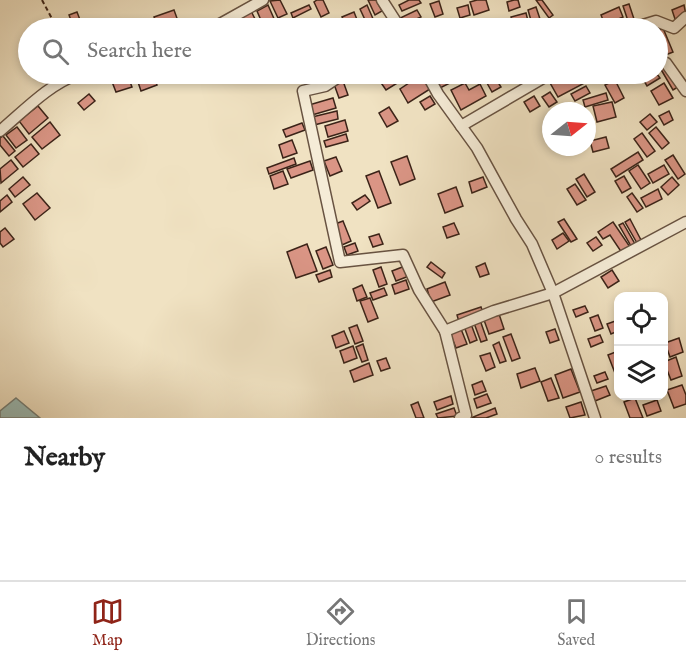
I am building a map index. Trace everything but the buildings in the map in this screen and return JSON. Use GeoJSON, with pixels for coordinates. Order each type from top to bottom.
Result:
{"type":"FeatureCollection","features":[{"type":"Feature","properties":{"kind":"street"},"geometry":{"type":"LineString","coordinates":[[231,18],[263,0]]}},
{"type":"Feature","properties":{"kind":"street"},"geometry":{"type":"LineString","coordinates":[[382,0],[390,18]]}},
{"type":"Feature","properties":{"kind":"street"},"geometry":{"type":"LineString","coordinates":[[668,26],[674,28],[686,17]]}},
{"type":"Feature","properties":{"kind":"street"},"geometry":{"type":"LineString","coordinates":[[668,66],[686,91]]}},
{"type":"Feature","properties":{"kind":"street"},"geometry":{"type":"LineString","coordinates":[[0,131],[30,103],[58,84]]}},
{"type":"Feature","properties":{"kind":"street"},"geometry":{"type":"LineString","coordinates":[[328,84],[303,91],[340,262],[403,255],[419,290],[446,331],[466,416],[460,418]]}},
{"type":"Feature","properties":{"kind":"street"},"geometry":{"type":"LineString","coordinates":[[434,84],[477,148],[532,244],[553,293],[595,418]]}},
{"type":"Feature","properties":{"kind":"street"},"geometry":{"type":"LineString","coordinates":[[462,126],[532,84]]}},
{"type":"Feature","properties":{"kind":"street"},"geometry":{"type":"LineString","coordinates":[[446,331],[494,311],[553,293],[686,222]]}},
{"type":"Feature","properties":{"kind":"path"},"geometry":{"type":"LineString","coordinates":[[42,0],[52,18]]}},
{"type":"Feature","properties":{"kind":"water"},"geometry":{"type":"Polygon","coordinates":[[[16,398],[40,418],[0,418],[0,411],[16,398]]]}}]}
